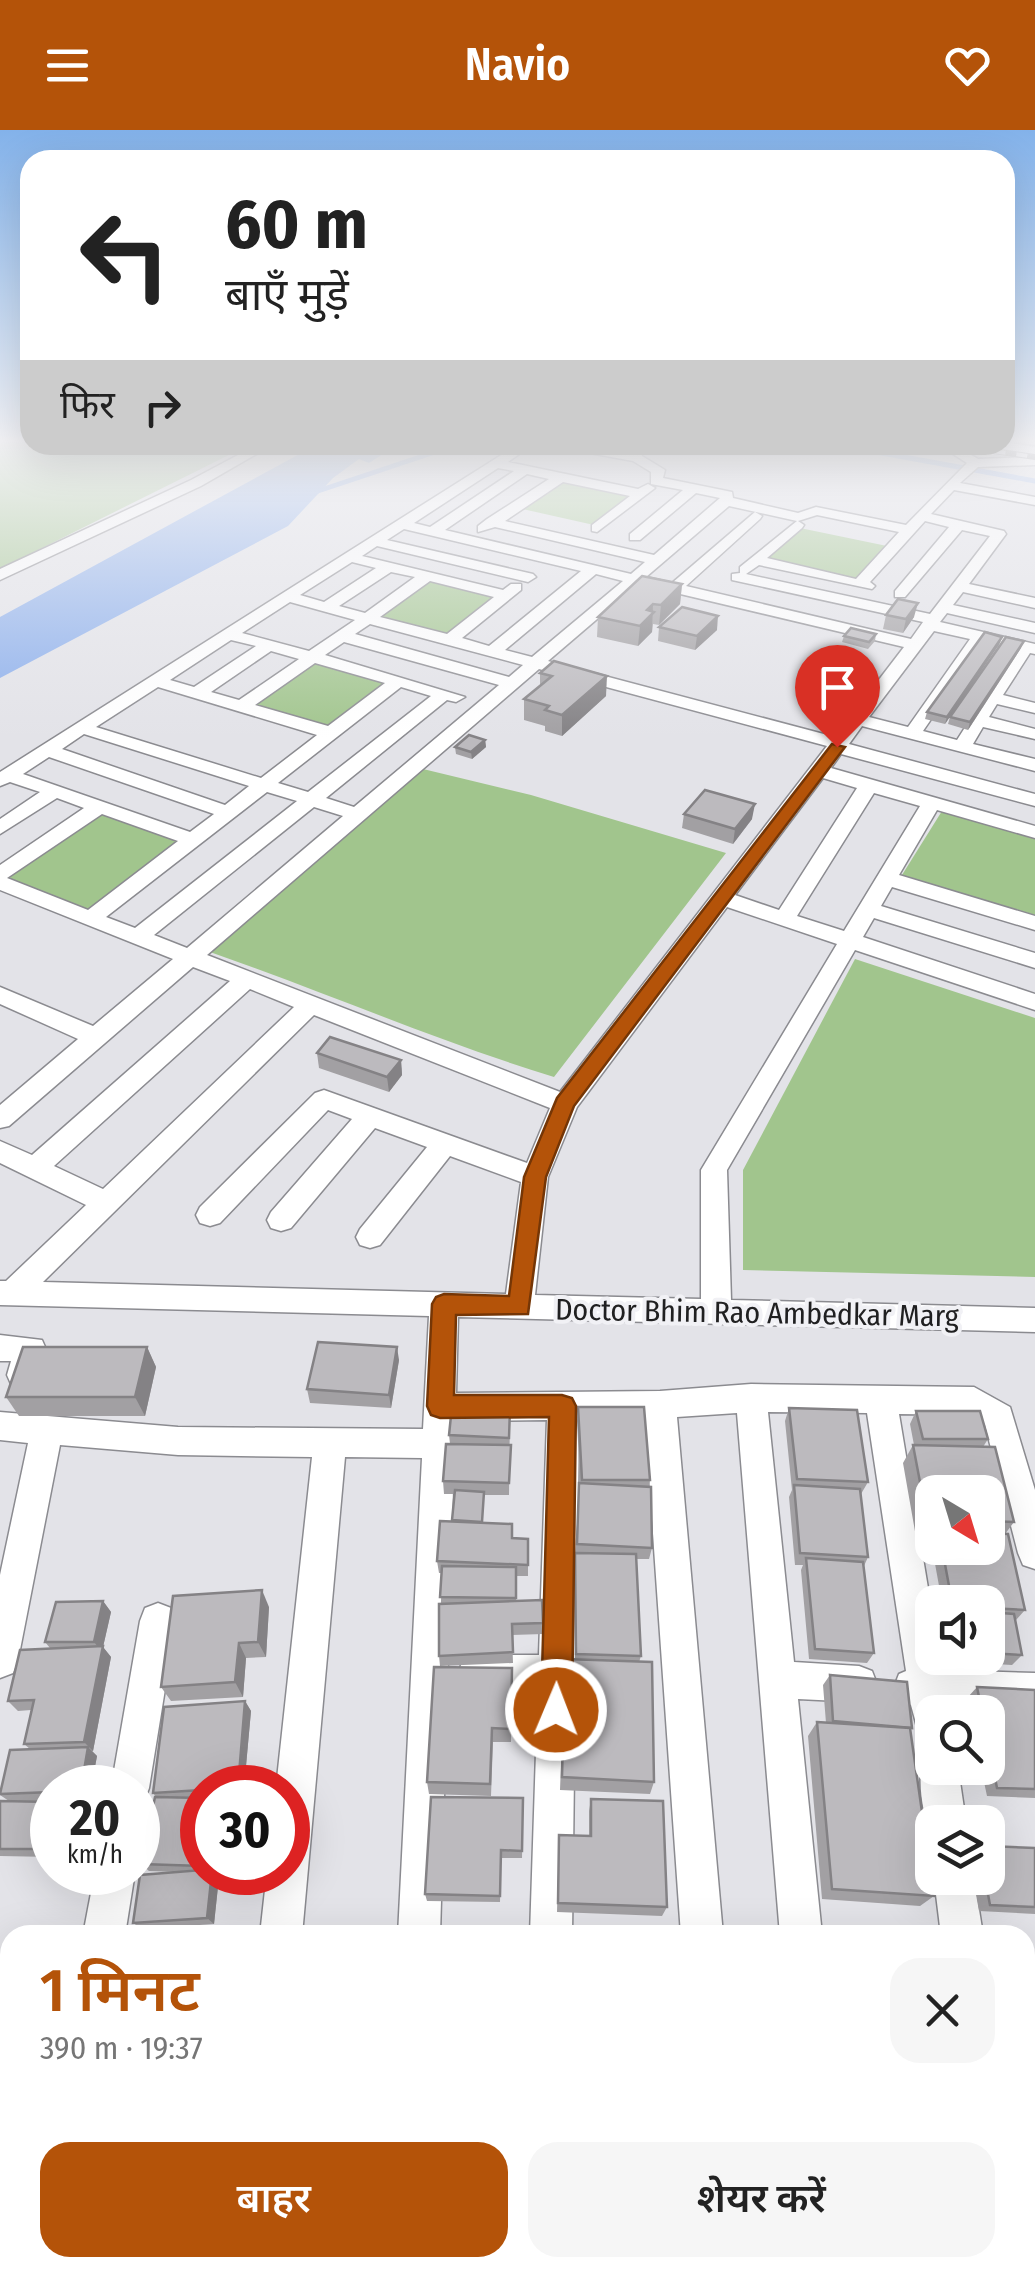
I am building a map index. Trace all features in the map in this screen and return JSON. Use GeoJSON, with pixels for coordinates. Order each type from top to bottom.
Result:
{"type":"FeatureCollection","features":[{"type":"Feature","properties":{"kind":"street"},"geometry":{"type":"LineString","coordinates":[[0,575],[76,539]]}},
{"type":"Feature","properties":{"kind":"street"},"geometry":{"type":"LineString","coordinates":[[4,777],[379,539]]}},
{"type":"Feature","properties":{"kind":"street"},"geometry":{"type":"LineString","coordinates":[[462,539],[916,645]]}},
{"type":"Feature","properties":{"kind":"street"},"geometry":{"type":"LineString","coordinates":[[566,539],[656,560]]}},
{"type":"Feature","properties":{"kind":"street"},"geometry":{"type":"LineString","coordinates":[[649,539],[674,545]]}},
{"type":"Feature","properties":{"kind":"street"},"geometry":{"type":"LineString","coordinates":[[0,1119],[681,539]]}},
{"type":"Feature","properties":{"kind":"street"},"geometry":{"type":"LineString","coordinates":[[675,588],[730,539]]}},
{"type":"Feature","properties":{"kind":"street"},"geometry":{"type":"LineString","coordinates":[[713,598],[787,539]]}},
{"type":"Feature","properties":{"kind":"street"},"geometry":{"type":"LineString","coordinates":[[860,584],[892,539]]}},
{"type":"Feature","properties":{"kind":"street"},"geometry":{"type":"LineString","coordinates":[[520,1306],[535,1177],[564,1104],[916,645],[953,539]]}},
{"type":"Feature","properties":{"kind":"street"},"geometry":{"type":"LineString","coordinates":[[933,604],[994,539]]}},
{"type":"Feature","properties":{"kind":"street"},"geometry":{"type":"LineString","coordinates":[[375,542],[528,578]]}},
{"type":"Feature","properties":{"kind":"street"},"geometry":{"type":"LineString","coordinates":[[350,558],[506,596]]}},
{"type":"Feature","properties":{"kind":"street"},"geometry":{"type":"LineString","coordinates":[[451,639],[551,560]]}},
{"type":"Feature","properties":{"kind":"street"},"geometry":{"type":"LineString","coordinates":[[756,560],[1035,628]]}},
{"type":"Feature","properties":{"kind":"street"},"geometry":{"type":"LineString","coordinates":[[327,607],[388,567]]}},
{"type":"Feature","properties":{"kind":"street"},"geometry":{"type":"LineString","coordinates":[[494,650],[593,570]]}},
{"type":"Feature","properties":{"kind":"street"},"geometry":{"type":"LineString","coordinates":[[241,706],[427,576]]}},
{"type":"Feature","properties":{"kind":"street"},"geometry":{"type":"LineString","coordinates":[[737,577],[933,604],[1035,604]]}},
{"type":"Feature","properties":{"kind":"street"},"geometry":{"type":"LineString","coordinates":[[288,597],[538,661],[1035,800]]}},
{"type":"Feature","properties":{"kind":"street"},"geometry":{"type":"LineString","coordinates":[[933,604],[980,636],[1030,648],[962,746]]}},
{"type":"Feature","properties":{"kind":"street"},"geometry":{"type":"LineString","coordinates":[[229,634],[486,705]]}},
{"type":"Feature","properties":{"kind":"street"},"geometry":{"type":"LineString","coordinates":[[342,636],[512,683]]}},
{"type":"Feature","properties":{"kind":"street"},"geometry":{"type":"LineString","coordinates":[[912,734],[980,636]]}},
{"type":"Feature","properties":{"kind":"street"},"geometry":{"type":"LineString","coordinates":[[197,693],[270,645]]}},
{"type":"Feature","properties":{"kind":"street"},"geometry":{"type":"LineString","coordinates":[[156,681],[330,733]]}},
{"type":"Feature","properties":{"kind":"street"},"geometry":{"type":"LineString","coordinates":[[91,918],[398,681]]}},
{"type":"Feature","properties":{"kind":"street"},"geometry":{"type":"LineString","coordinates":[[139,936],[444,694]]}},
{"type":"Feature","properties":{"kind":"street"},"geometry":{"type":"LineString","coordinates":[[993,698],[1035,708]]}},
{"type":"Feature","properties":{"kind":"street"},"geometry":{"type":"LineString","coordinates":[[858,720],[1035,765]]}},
{"type":"Feature","properties":{"kind":"street"},"geometry":{"type":"LineString","coordinates":[[978,720],[1035,734]]}},
{"type":"Feature","properties":{"kind":"street"},"geometry":{"type":"LineString","coordinates":[[82,728],[358,814]]}},
{"type":"Feature","properties":{"kind":"street"},"geometry":{"type":"LineString","coordinates":[[48,750],[228,812]]}},
{"type":"Feature","properties":{"kind":"street"},"geometry":{"type":"LineString","coordinates":[[818,771],[1035,832]]}},
{"type":"Feature","properties":{"kind":"street"},"geometry":{"type":"LineString","coordinates":[[4,777],[192,840]]}},
{"type":"Feature","properties":{"kind":"street"},"geometry":{"type":"LineString","coordinates":[[784,919],[869,785]]}},
{"type":"Feature","properties":{"kind":"street"},"geometry":{"type":"LineString","coordinates":[[0,828],[55,791]]}},
{"type":"Feature","properties":{"kind":"street"},"geometry":{"type":"LineString","coordinates":[[716,1312],[714,1170],[931,803]]}},
{"type":"Feature","properties":{"kind":"street"},"geometry":{"type":"LineString","coordinates":[[0,874],[98,806]]}},
{"type":"Feature","properties":{"kind":"street"},"geometry":{"type":"LineString","coordinates":[[885,878],[1035,923]]}},
{"type":"Feature","properties":{"kind":"street"},"geometry":{"type":"LineString","coordinates":[[0,883],[564,1104]]}},
{"type":"Feature","properties":{"kind":"street"},"geometry":{"type":"LineString","coordinates":[[722,898],[1035,1002]]}},
{"type":"Feature","properties":{"kind":"street"},"geometry":{"type":"LineString","coordinates":[[866,909],[1035,960]]}},
{"type":"Feature","properties":{"kind":"street"},"geometry":{"type":"LineString","coordinates":[[34,1168],[248,978]]}},
{"type":"Feature","properties":{"kind":"street"},"geometry":{"type":"LineString","coordinates":[[0,995],[96,1037]]}},
{"type":"Feature","properties":{"kind":"street"},"geometry":{"type":"LineString","coordinates":[[7,1293],[312,1003]]}},
{"type":"Feature","properties":{"kind":"street"},"geometry":{"type":"LineString","coordinates":[[210,1215],[319,1101],[330,1099],[535,1177]]}},
{"type":"Feature","properties":{"kind":"street"},"geometry":{"type":"LineString","coordinates":[[281,1220],[372,1114]]}},
{"type":"Feature","properties":{"kind":"street"},"geometry":{"type":"LineString","coordinates":[[370,1236],[444,1145]]}},
{"type":"Feature","properties":{"kind":"street"},"geometry":{"type":"LineString","coordinates":[[0,1151],[106,1203]]}},
{"type":"Feature","properties":{"kind":"street","name":"Doctor Bhim Rao Ambedkar Marg"},"geometry":{"type":"LineString","coordinates":[[7,1293],[1035,1320]]}},
{"type":"Feature","properties":{"kind":"street"},"geometry":{"type":"LineString","coordinates":[[419,1925],[444,1304]]}},
{"type":"Feature","properties":{"kind":"street"},"geometry":{"type":"LineString","coordinates":[[0,1348],[31,1348],[2,1426],[178,1440],[439,1444]]}},
{"type":"Feature","properties":{"kind":"street"},"geometry":{"type":"LineString","coordinates":[[440,1406],[660,1405],[752,1398],[974,1401],[999,1417],[1035,1553]]}},
{"type":"Feature","properties":{"kind":"street"},"geometry":{"type":"LineString","coordinates":[[752,1398],[800,1925]]}},
{"type":"Feature","properties":{"kind":"street"},"geometry":{"type":"LineString","coordinates":[[881,1400],[929,1695]]}},
{"type":"Feature","properties":{"kind":"street"},"geometry":{"type":"LineString","coordinates":[[660,1405],[646,1672],[700,1925]]}},
{"type":"Feature","properties":{"kind":"street"},"geometry":{"type":"LineString","coordinates":[[551,1925],[562,1406]]}},
{"type":"Feature","properties":{"kind":"street"},"geometry":{"type":"LineString","coordinates":[[0,1660],[8,1593],[47,1430]]}},
{"type":"Feature","properties":{"kind":"street"},"geometry":{"type":"LineString","coordinates":[[298,1765],[330,1443]]}},
{"type":"Feature","properties":{"kind":"street"},"geometry":{"type":"LineString","coordinates":[[134,1765],[158,1621]]}},
{"type":"Feature","properties":{"kind":"street"},"geometry":{"type":"LineString","coordinates":[[430,1674],[646,1672]]}},
{"type":"Feature","properties":{"kind":"street"},"geometry":{"type":"LineString","coordinates":[[778,1680],[915,1702]]}},
{"type":"Feature","properties":{"kind":"street"},"geometry":{"type":"LineString","coordinates":[[1005,1695],[1035,1692]]}},
{"type":"Feature","properties":{"kind":"street"},"geometry":{"type":"LineString","coordinates":[[106,1925],[111,1895]]}},
{"type":"Feature","properties":{"kind":"street"},"geometry":{"type":"LineString","coordinates":[[282,1925],[285,1895]]}},
{"type":"Feature","properties":{"kind":"street"},"geometry":{"type":"LineString","coordinates":[[956,1895],[961,1925]]}},
{"type":"Feature","properties":{"kind":"green space"},"geometry":{"type":"Polygon","coordinates":[[[0,539],[60,539],[0,569],[0,539]]]}},
{"type":"Feature","properties":{"kind":"green space"},"geometry":{"type":"Polygon","coordinates":[[[788,539],[854,539],[887,546],[856,580],[765,560],[788,539]]]}},
{"type":"Feature","properties":{"kind":"green space"},"geometry":{"type":"Polygon","coordinates":[[[426,579],[501,597],[450,636],[373,617],[426,579]]]}},
{"type":"Feature","properties":{"kind":"green space"},"geometry":{"type":"Polygon","coordinates":[[[311,659],[391,680],[328,729],[246,705],[311,659]]]}},
{"type":"Feature","properties":{"kind":"green space"},"geometry":{"type":"Polygon","coordinates":[[[423,769],[531,795],[726,853],[554,1077],[210,952],[423,769]]]}},
{"type":"Feature","properties":{"kind":"green space"},"geometry":{"type":"Polygon","coordinates":[[[942,811],[1035,837],[1035,915],[902,875],[942,811]]]}},
{"type":"Feature","properties":{"kind":"green space"},"geometry":{"type":"Polygon","coordinates":[[[93,812],[181,842],[92,911],[2,877],[93,812]]]}},
{"type":"Feature","properties":{"kind":"green space"},"geometry":{"type":"Polygon","coordinates":[[[855,959],[1035,1018],[1035,1277],[743,1270],[743,1170],[855,959]]]}},
{"type":"Feature","properties":{"kind":"water"},"geometry":{"type":"Polygon","coordinates":[[[143,539],[263,539],[0,678],[0,617],[143,539]]]}},
{"type":"Feature","properties":{"kind":"building"},"geometry":{"type":"Polygon","coordinates":[[[642,576],[682,584],[661,605],[653,604],[647,610],[654,612],[640,626],[598,617],[642,576]]]}},
{"type":"Feature","properties":{"kind":"building"},"geometry":{"type":"Polygon","coordinates":[[[898,599],[918,603],[906,619],[886,615],[898,599]]]}},
{"type":"Feature","properties":{"kind":"building"},"geometry":{"type":"Polygon","coordinates":[[[682,607],[718,616],[697,636],[659,627],[682,607]]]}},
{"type":"Feature","properties":{"kind":"building"},"geometry":{"type":"Polygon","coordinates":[[[851,628],[876,634],[869,642],[844,636],[851,628]]]}},
{"type":"Feature","properties":{"kind":"building"},"geometry":{"type":"Polygon","coordinates":[[[985,632],[1002,637],[947,717],[927,712],[985,632]]]}},
{"type":"Feature","properties":{"kind":"building"},"geometry":{"type":"Polygon","coordinates":[[[1006,637],[1024,641],[970,722],[950,717],[1006,637]]]}},
{"type":"Feature","properties":{"kind":"building"},"geometry":{"type":"Polygon","coordinates":[[[554,661],[607,676],[562,715],[545,710],[549,706],[524,699],[552,676],[540,673],[554,661]]]}},
{"type":"Feature","properties":{"kind":"building"},"geometry":{"type":"Polygon","coordinates":[[[469,735],[485,740],[471,752],[455,747],[469,735]]]}},
{"type":"Feature","properties":{"kind":"building"},"geometry":{"type":"Polygon","coordinates":[[[705,790],[755,804],[735,829],[684,814],[705,790]]]}},
{"type":"Feature","properties":{"kind":"building"},"geometry":{"type":"Polygon","coordinates":[[[330,1037],[401,1060],[387,1077],[317,1053],[330,1037]]]}},
{"type":"Feature","properties":{"kind":"building"},"geometry":{"type":"Polygon","coordinates":[[[318,1342],[397,1347],[389,1395],[307,1389],[318,1342]]]}},
{"type":"Feature","properties":{"kind":"building"},"geometry":{"type":"Polygon","coordinates":[[[23,1347],[147,1347],[135,1397],[6,1397],[23,1347]]]}},
{"type":"Feature","properties":{"kind":"building"},"geometry":{"type":"Polygon","coordinates":[[[452,1406],[510,1408],[509,1438],[449,1435],[452,1406]]]}},
{"type":"Feature","properties":{"kind":"building"},"geometry":{"type":"Polygon","coordinates":[[[578,1407],[644,1407],[650,1480],[582,1480],[578,1407]]]}},
{"type":"Feature","properties":{"kind":"building"},"geometry":{"type":"Polygon","coordinates":[[[789,1408],[857,1410],[868,1482],[797,1479],[789,1408]]]}},
{"type":"Feature","properties":{"kind":"building"},"geometry":{"type":"Polygon","coordinates":[[[916,1411],[980,1411],[988,1439],[923,1439],[916,1411]]]}},
{"type":"Feature","properties":{"kind":"building"},"geometry":{"type":"Polygon","coordinates":[[[446,1444],[511,1445],[509,1483],[443,1481],[446,1444]]]}},
{"type":"Feature","properties":{"kind":"building"},"geometry":{"type":"Polygon","coordinates":[[[913,1445],[995,1447],[1002,1475],[919,1475],[913,1445]]]}},
{"type":"Feature","properties":{"kind":"building"},"geometry":{"type":"Polygon","coordinates":[[[579,1483],[651,1487],[652,1548],[577,1544],[579,1483]]]}},
{"type":"Feature","properties":{"kind":"building"},"geometry":{"type":"Polygon","coordinates":[[[794,1485],[860,1489],[868,1557],[800,1553],[794,1485]]]}},
{"type":"Feature","properties":{"kind":"building"},"geometry":{"type":"Polygon","coordinates":[[[1005,1486],[1014,1522],[1005,1522],[1005,1486]]]}},
{"type":"Feature","properties":{"kind":"building"},"geometry":{"type":"Polygon","coordinates":[[[455,1490],[484,1492],[482,1522],[452,1520],[455,1490]]]}},
{"type":"Feature","properties":{"kind":"building"},"geometry":{"type":"Polygon","coordinates":[[[440,1521],[512,1524],[512,1538],[528,1539],[528,1565],[437,1561],[440,1521]]]}},
{"type":"Feature","properties":{"kind":"building"},"geometry":{"type":"Polygon","coordinates":[[[1005,1534],[1008,1534],[1025,1610],[1005,1609],[1005,1585],[949,1585],[945,1565],[1005,1565],[1005,1534]]]}},
{"type":"Feature","properties":{"kind":"building"},"geometry":{"type":"Polygon","coordinates":[[[575,1553],[636,1554],[641,1656],[576,1654],[575,1553]]]}},
{"type":"Feature","properties":{"kind":"building"},"geometry":{"type":"Polygon","coordinates":[[[806,1558],[863,1562],[874,1653],[815,1649],[806,1558]]]}},
{"type":"Feature","properties":{"kind":"building"},"geometry":{"type":"Polygon","coordinates":[[[442,1566],[516,1567],[516,1598],[440,1597],[442,1566]]]}},
{"type":"Feature","properties":{"kind":"building"},"geometry":{"type":"Polygon","coordinates":[[[262,1590],[258,1642],[239,1643],[235,1682],[161,1687],[173,1596],[262,1590]]]}},
{"type":"Feature","properties":{"kind":"building"},"geometry":{"type":"Polygon","coordinates":[[[542,1600],[543,1623],[512,1624],[513,1652],[439,1656],[439,1604],[542,1600]]]}},
{"type":"Feature","properties":{"kind":"building"},"geometry":{"type":"Polygon","coordinates":[[[103,1601],[94,1642],[45,1642],[56,1602],[103,1601]]]}},
{"type":"Feature","properties":{"kind":"building"},"geometry":{"type":"Polygon","coordinates":[[[1005,1613],[1014,1614],[1022,1655],[1005,1654],[1005,1613]]]}},
{"type":"Feature","properties":{"kind":"building"},"geometry":{"type":"Polygon","coordinates":[[[103,1646],[84,1742],[24,1744],[34,1700],[8,1701],[20,1650],[103,1646]]]}},
{"type":"Feature","properties":{"kind":"building"},"geometry":{"type":"Polygon","coordinates":[[[565,1659],[652,1662],[654,1782],[562,1777],[565,1659]]]}},
{"type":"Feature","properties":{"kind":"building"},"geometry":{"type":"Polygon","coordinates":[[[434,1667],[512,1668],[511,1729],[492,1728],[490,1784],[427,1782],[434,1667]]]}},
{"type":"Feature","properties":{"kind":"building"},"geometry":{"type":"Polygon","coordinates":[[[830,1675],[907,1682],[912,1728],[833,1721],[830,1675]]]}},
{"type":"Feature","properties":{"kind":"building"},"geometry":{"type":"Polygon","coordinates":[[[977,1687],[1035,1690],[1035,1789],[997,1788],[996,1785],[1005,1785],[1005,1695],[979,1695],[977,1687]]]}},
{"type":"Feature","properties":{"kind":"building"},"geometry":{"type":"Polygon","coordinates":[[[245,1701],[240,1765],[180,1765],[180,1791],[160,1793],[160,1765],[157,1765],[164,1707],[245,1701]]]}},
{"type":"Feature","properties":{"kind":"building"},"geometry":{"type":"Polygon","coordinates":[[[817,1722],[910,1728],[915,1785],[918,1785],[921,1805],[915,1805],[915,1895],[832,1889],[817,1722]]]}},
{"type":"Feature","properties":{"kind":"building"},"geometry":{"type":"Polygon","coordinates":[[[88,1747],[85,1765],[30,1765],[30,1793],[0,1794],[10,1750],[88,1747]]]}},
{"type":"Feature","properties":{"kind":"building"},"geometry":{"type":"Polygon","coordinates":[[[160,1797],[180,1798],[180,1865],[160,1865],[160,1797]]]}},
{"type":"Feature","properties":{"kind":"building"},"geometry":{"type":"Polygon","coordinates":[[[431,1797],[523,1798],[522,1851],[501,1850],[500,1896],[425,1894],[431,1797]]]}},
{"type":"Feature","properties":{"kind":"building"},"geometry":{"type":"Polygon","coordinates":[[[591,1799],[663,1801],[667,1907],[558,1903],[559,1835],[591,1836],[591,1799]]]}},
{"type":"Feature","properties":{"kind":"building"},"geometry":{"type":"Polygon","coordinates":[[[0,1801],[30,1802],[30,1849],[0,1849],[0,1801]]]}},
{"type":"Feature","properties":{"kind":"building"},"geometry":{"type":"Polygon","coordinates":[[[1005,1847],[1035,1848],[1035,1907],[990,1905],[988,1895],[1005,1895],[1005,1847]]]}},
{"type":"Feature","properties":{"kind":"building"},"geometry":{"type":"Polygon","coordinates":[[[180,1872],[180,1895],[210,1895],[207,1918],[133,1923],[137,1895],[160,1895],[160,1873],[180,1872]]]}},
{"type":"Feature","properties":{"kind":"route"},"geometry":{"type":"LineString","coordinates":[[556,1710],[562,1406],[440,1406],[444,1304],[520,1306],[535,1177],[564,1104],[837,747]]}}]}
